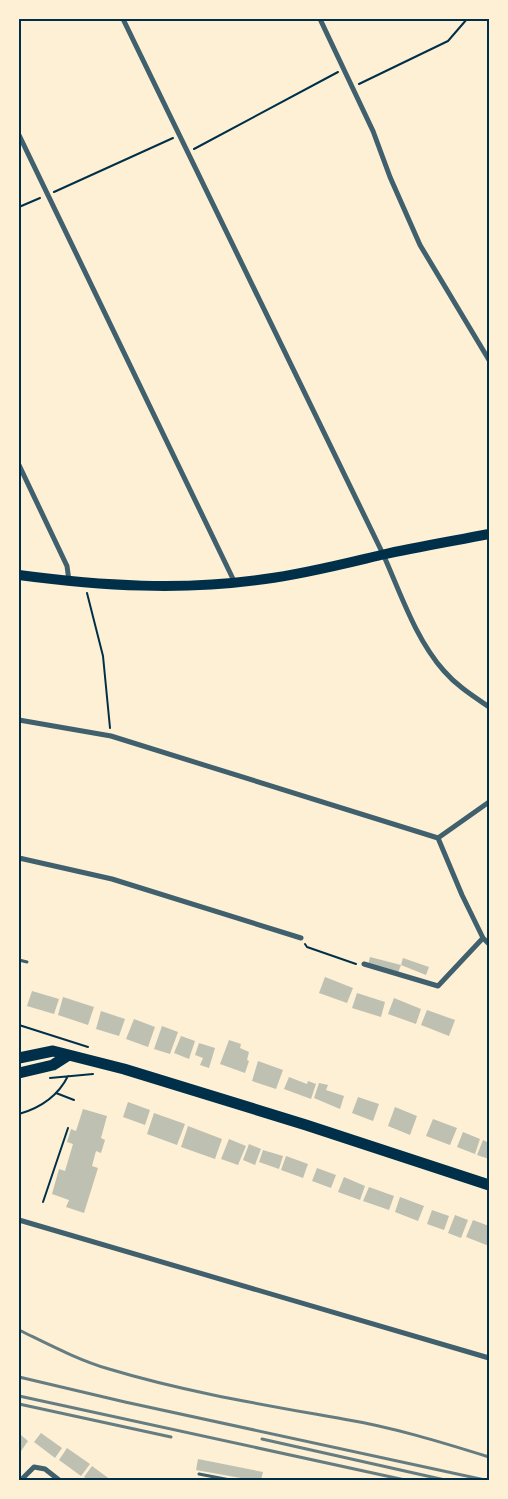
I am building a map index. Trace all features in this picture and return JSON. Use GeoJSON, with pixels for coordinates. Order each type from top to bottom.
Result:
{"type":"FeatureCollection","features":[{"type":"Feature","properties":{"kind":"highway"},"geometry":{"type":"LineString","coordinates":[[19,1058],[53,1051],[124,1069],[288,1119],[489,1185]]}},
{"type":"Feature","properties":{"kind":"highway"},"geometry":{"type":"LineString","coordinates":[[19,1073],[53,1065],[67,1056]]}},
{"type":"Feature","properties":{"kind":"main road"},"geometry":{"type":"LineString","coordinates":[[19,575],[126,586],[235,583],[322,569],[383,554],[489,534]]}},
{"type":"Feature","properties":{"kind":"street"},"geometry":{"type":"LineString","coordinates":[[123,19],[383,554],[423,644],[444,671],[459,686],[489,707]]}},
{"type":"Feature","properties":{"kind":"street"},"geometry":{"type":"LineString","coordinates":[[320,19],[373,131],[390,177],[420,245],[489,360]]}},
{"type":"Feature","properties":{"kind":"street"},"geometry":{"type":"LineString","coordinates":[[19,135],[235,583]]}},
{"type":"Feature","properties":{"kind":"street"},"geometry":{"type":"LineString","coordinates":[[19,465],[67,566],[69,581]]}},
{"type":"Feature","properties":{"kind":"street"},"geometry":{"type":"LineString","coordinates":[[19,720],[111,736],[438,838],[462,895],[483,938],[489,944]]}},
{"type":"Feature","properties":{"kind":"street"},"geometry":{"type":"LineString","coordinates":[[438,838],[489,802]]}},
{"type":"Feature","properties":{"kind":"street"},"geometry":{"type":"LineString","coordinates":[[19,858],[112,879],[301,938]]}},
{"type":"Feature","properties":{"kind":"street"},"geometry":{"type":"LineString","coordinates":[[364,964],[438,986],[483,938]]}},
{"type":"Feature","properties":{"kind":"street"},"geometry":{"type":"LineString","coordinates":[[19,1220],[489,1358]]}},
{"type":"Feature","properties":{"kind":"street"},"geometry":{"type":"LineString","coordinates":[[21,1480],[34,1467],[45,1469],[59,1480]]}},
{"type":"Feature","properties":{"kind":"lane"},"geometry":{"type":"LineString","coordinates":[[19,960],[27,962]]}},
{"type":"Feature","properties":{"kind":"lane"},"geometry":{"type":"LineString","coordinates":[[199,1474],[230,1480]]}},
{"type":"Feature","properties":{"kind":"path"},"geometry":{"type":"LineString","coordinates":[[353,87],[448,41],[467,19]]}},
{"type":"Feature","properties":{"kind":"path"},"geometry":{"type":"LineString","coordinates":[[188,152],[344,69]]}},
{"type":"Feature","properties":{"kind":"path"},"geometry":{"type":"LineString","coordinates":[[19,208],[179,135]]}},
{"type":"Feature","properties":{"kind":"path"},"geometry":{"type":"LineString","coordinates":[[85,583],[103,656],[111,736]]}},
{"type":"Feature","properties":{"kind":"path"},"geometry":{"type":"LineString","coordinates":[[301,938],[307,947],[357,965],[364,964]]}},
{"type":"Feature","properties":{"kind":"path"},"geometry":{"type":"LineString","coordinates":[[45,1079],[99,1074]]}},
{"type":"Feature","properties":{"kind":"path"},"geometry":{"type":"LineString","coordinates":[[19,1114],[41,1105],[56,1093],[68,1076]]}},
{"type":"Feature","properties":{"kind":"path"},"geometry":{"type":"LineString","coordinates":[[56,1093],[74,1100]]}},
{"type":"Feature","properties":{"kind":"path"},"geometry":{"type":"LineString","coordinates":[[43,1202],[68,1128]]}},
{"type":"Feature","properties":{"kind":"building"},"geometry":{"type":"Polygon","coordinates":[[[370,957],[401,965],[398,973],[368,965],[370,957]]]}},
{"type":"Feature","properties":{"kind":"building"},"geometry":{"type":"Polygon","coordinates":[[[403,958],[429,967],[426,975],[401,965],[403,958]]]}},
{"type":"Feature","properties":{"kind":"building"},"geometry":{"type":"Polygon","coordinates":[[[325,977],[353,988],[347,1003],[319,993],[325,977]]]}},
{"type":"Feature","properties":{"kind":"building"},"geometry":{"type":"Polygon","coordinates":[[[32,991],[59,999],[54,1014],[27,1006],[32,991]]]}},
{"type":"Feature","properties":{"kind":"building"},"geometry":{"type":"Polygon","coordinates":[[[357,993],[385,1002],[381,1017],[352,1008],[357,993]]]}},
{"type":"Feature","properties":{"kind":"building"},"geometry":{"type":"Polygon","coordinates":[[[63,997],[94,1007],[88,1025],[58,1015],[63,997]]]}},
{"type":"Feature","properties":{"kind":"building"},"geometry":{"type":"Polygon","coordinates":[[[394,998],[421,1009],[416,1024],[388,1014],[394,998]]]}},
{"type":"Feature","properties":{"kind":"building"},"geometry":{"type":"Polygon","coordinates":[[[427,1010],[455,1020],[449,1036],[421,1025],[427,1010]]]}},
{"type":"Feature","properties":{"kind":"building"},"geometry":{"type":"Polygon","coordinates":[[[101,1011],[125,1019],[119,1036],[96,1029],[101,1011]]]}},
{"type":"Feature","properties":{"kind":"building"},"geometry":{"type":"Polygon","coordinates":[[[134,1019],[155,1027],[148,1047],[126,1039],[134,1019]]]}},
{"type":"Feature","properties":{"kind":"building"},"geometry":{"type":"Polygon","coordinates":[[[162,1026],[178,1032],[170,1054],[154,1049],[162,1026]]]}},
{"type":"Feature","properties":{"kind":"building"},"geometry":{"type":"Polygon","coordinates":[[[181,1036],[195,1041],[189,1059],[174,1053],[181,1036]]]}},
{"type":"Feature","properties":{"kind":"building"},"geometry":{"type":"Polygon","coordinates":[[[229,1040],[241,1044],[240,1048],[249,1052],[247,1060],[249,1061],[245,1073],[220,1064],[229,1040]]]}},
{"type":"Feature","properties":{"kind":"building"},"geometry":{"type":"Polygon","coordinates":[[[199,1043],[215,1048],[209,1068],[200,1065],[203,1058],[195,1055],[199,1043]]]}},
{"type":"Feature","properties":{"kind":"building"},"geometry":{"type":"Polygon","coordinates":[[[258,1061],[283,1070],[276,1089],[252,1081],[258,1061]]]}},
{"type":"Feature","properties":{"kind":"building"},"geometry":{"type":"Polygon","coordinates":[[[289,1077],[307,1084],[308,1081],[316,1084],[311,1099],[284,1089],[289,1077]]]}},
{"type":"Feature","properties":{"kind":"building"},"geometry":{"type":"Polygon","coordinates":[[[319,1083],[328,1085],[326,1090],[344,1096],[340,1109],[314,1098],[319,1083]]]}},
{"type":"Feature","properties":{"kind":"building"},"geometry":{"type":"Polygon","coordinates":[[[358,1097],[379,1104],[373,1121],[352,1113],[358,1097]]]}},
{"type":"Feature","properties":{"kind":"building"},"geometry":{"type":"Polygon","coordinates":[[[128,1102],[150,1110],[145,1125],[123,1117],[128,1102]]]}},
{"type":"Feature","properties":{"kind":"building"},"geometry":{"type":"Polygon","coordinates":[[[395,1107],[417,1116],[410,1135],[388,1126],[395,1107]]]}},
{"type":"Feature","properties":{"kind":"building"},"geometry":{"type":"Polygon","coordinates":[[[83,1109],[107,1116],[101,1138],[105,1140],[101,1153],[96,1151],[92,1166],[98,1168],[84,1213],[66,1207],[69,1200],[52,1194],[59,1169],[65,1171],[73,1144],[67,1142],[71,1129],[76,1131],[83,1109]]]}},
{"type":"Feature","properties":{"kind":"building"},"geometry":{"type":"Polygon","coordinates":[[[154,1113],[185,1124],[177,1145],[147,1134],[154,1113]]]}},
{"type":"Feature","properties":{"kind":"building"},"geometry":{"type":"Polygon","coordinates":[[[433,1119],[457,1128],[450,1145],[426,1136],[433,1119]]]}},
{"type":"Feature","properties":{"kind":"building"},"geometry":{"type":"Polygon","coordinates":[[[188,1126],[222,1139],[215,1159],[181,1147],[188,1126]]]}},
{"type":"Feature","properties":{"kind":"building"},"geometry":{"type":"Polygon","coordinates":[[[463,1132],[480,1139],[475,1154],[457,1147],[463,1132]]]}},
{"type":"Feature","properties":{"kind":"building"},"geometry":{"type":"Polygon","coordinates":[[[229,1139],[246,1146],[238,1165],[221,1159],[229,1139]]]}},
{"type":"Feature","properties":{"kind":"building"},"geometry":{"type":"Polygon","coordinates":[[[483,1140],[489,1143],[489,1159],[477,1155],[483,1140]]]}},
{"type":"Feature","properties":{"kind":"building"},"geometry":{"type":"Polygon","coordinates":[[[249,1144],[261,1149],[255,1165],[243,1160],[249,1144]]]}},
{"type":"Feature","properties":{"kind":"building"},"geometry":{"type":"Polygon","coordinates":[[[263,1150],[283,1156],[279,1169],[259,1162],[263,1150]]]}},
{"type":"Feature","properties":{"kind":"building"},"geometry":{"type":"Polygon","coordinates":[[[286,1156],[308,1164],[303,1178],[281,1170],[286,1156]]]}},
{"type":"Feature","properties":{"kind":"building"},"geometry":{"type":"Polygon","coordinates":[[[317,1168],[336,1175],[331,1188],[312,1181],[317,1168]]]}},
{"type":"Feature","properties":{"kind":"building"},"geometry":{"type":"Polygon","coordinates":[[[344,1177],[365,1186],[360,1200],[338,1192],[344,1177]]]}},
{"type":"Feature","properties":{"kind":"building"},"geometry":{"type":"Polygon","coordinates":[[[369,1187],[394,1196],[389,1210],[363,1201],[369,1187]]]}},
{"type":"Feature","properties":{"kind":"building"},"geometry":{"type":"Polygon","coordinates":[[[400,1197],[424,1206],[418,1221],[395,1212],[400,1197]]]}},
{"type":"Feature","properties":{"kind":"building"},"geometry":{"type":"Polygon","coordinates":[[[432,1210],[449,1216],[444,1230],[427,1224],[432,1210]]]}},
{"type":"Feature","properties":{"kind":"building"},"geometry":{"type":"Polygon","coordinates":[[[455,1215],[468,1220],[461,1238],[448,1233],[455,1215]]]}},
{"type":"Feature","properties":{"kind":"building"},"geometry":{"type":"Polygon","coordinates":[[[473,1220],[489,1226],[489,1246],[466,1237],[473,1220]]]}},
{"type":"Feature","properties":{"kind":"building"},"geometry":{"type":"Polygon","coordinates":[[[41,1433],[62,1448],[55,1458],[34,1442],[41,1433]]]}},
{"type":"Feature","properties":{"kind":"building"},"geometry":{"type":"Polygon","coordinates":[[[21,1435],[28,1441],[19,1454],[19,1438],[21,1435]]]}},
{"type":"Feature","properties":{"kind":"building"},"geometry":{"type":"Polygon","coordinates":[[[67,1448],[90,1464],[81,1476],[59,1460],[67,1448]]]}},
{"type":"Feature","properties":{"kind":"building"},"geometry":{"type":"Polygon","coordinates":[[[198,1459],[263,1472],[261,1480],[196,1470],[198,1459]]]}},
{"type":"Feature","properties":{"kind":"building"},"geometry":{"type":"Polygon","coordinates":[[[92,1466],[111,1480],[88,1480],[84,1477],[92,1466]]]}},
{"type":"Feature","properties":{"kind":"railway"},"geometry":{"type":"LineString","coordinates":[[19,1330],[86,1361],[167,1385],[380,1426],[435,1440],[489,1457]]}},
{"type":"Feature","properties":{"kind":"railway"},"geometry":{"type":"LineString","coordinates":[[19,1377],[125,1402],[485,1480]]}},
{"type":"Feature","properties":{"kind":"railway"},"geometry":{"type":"LineString","coordinates":[[19,1396],[405,1480]]}},
{"type":"Feature","properties":{"kind":"railway"},"geometry":{"type":"LineString","coordinates":[[19,1404],[171,1437]]}},
{"type":"Feature","properties":{"kind":"railway"},"geometry":{"type":"LineString","coordinates":[[262,1439],[445,1480]]}}]}
